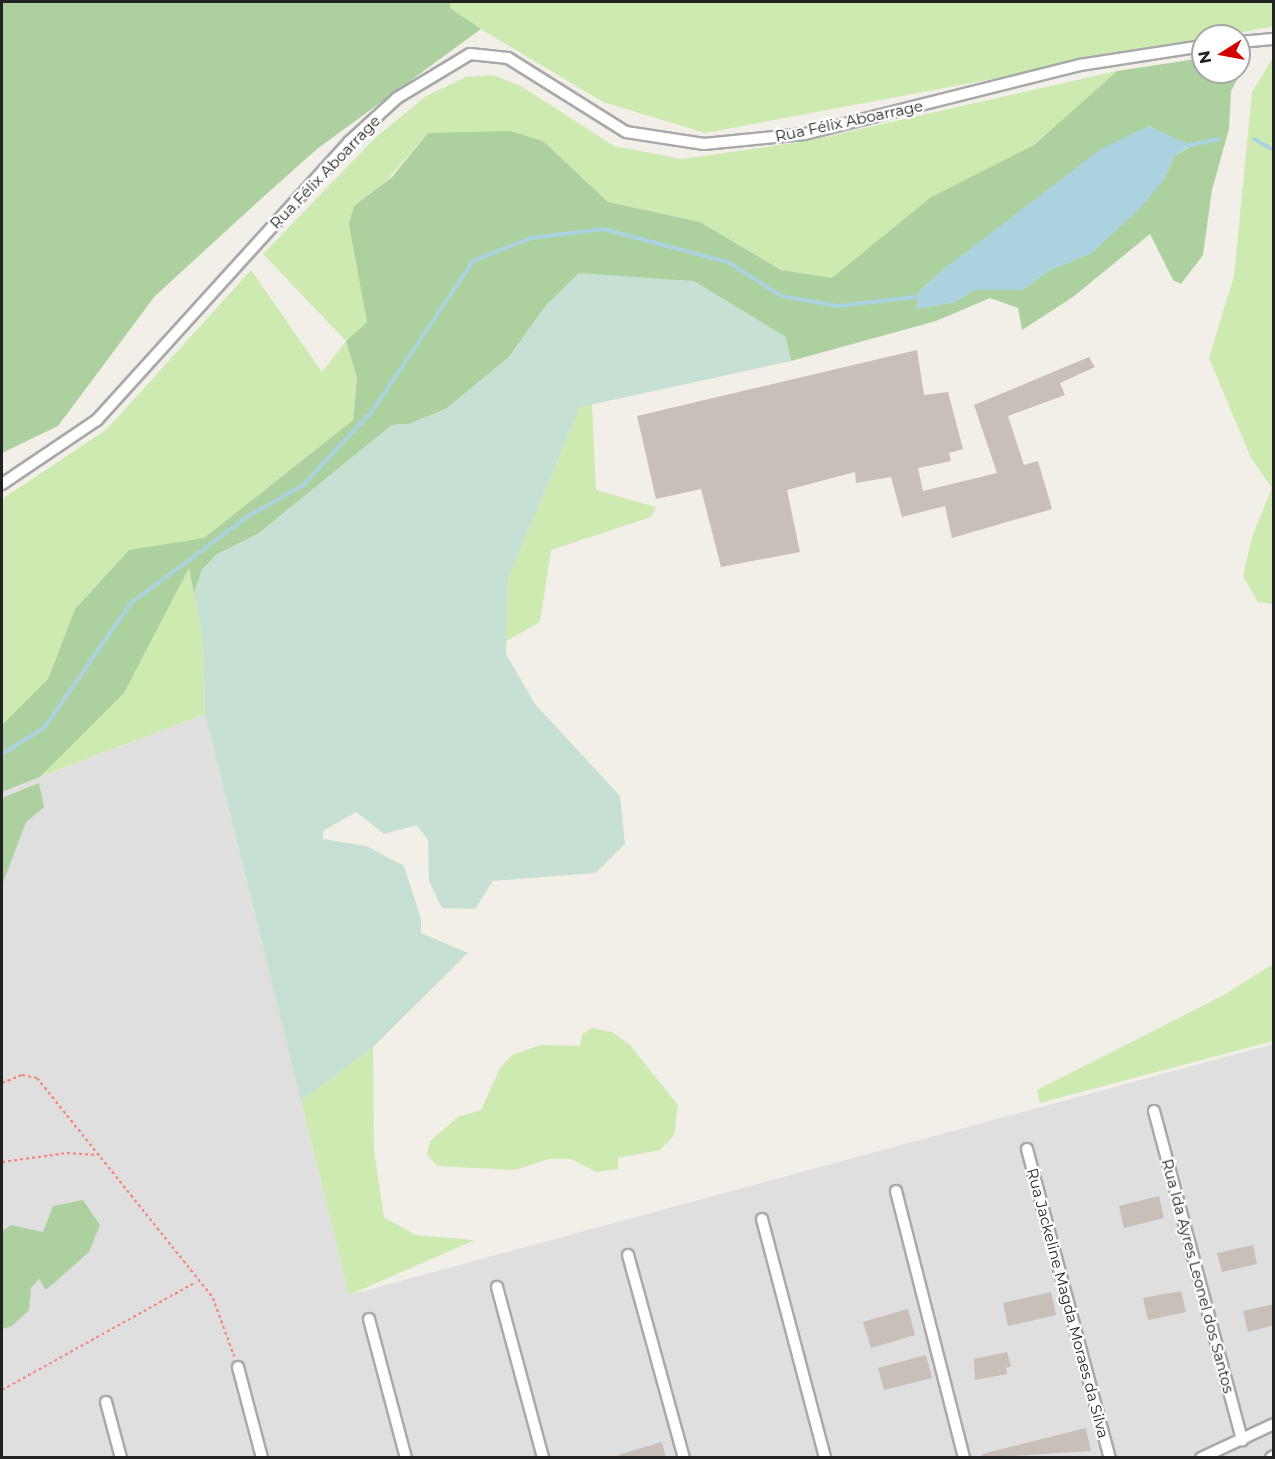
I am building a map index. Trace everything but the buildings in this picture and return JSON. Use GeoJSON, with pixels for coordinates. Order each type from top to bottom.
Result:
{"type":"FeatureCollection","features":[{"type":"Feature","properties":{"kind":"street"},"geometry":{"type":"LineString","coordinates":[[1251,41],[1274,39]]}},
{"type":"Feature","properties":{"kind":"street","name":"Rua Félix Aboarrage"},"geometry":{"type":"LineString","coordinates":[[2,484],[97,420],[349,142],[397,98],[470,54],[508,58],[626,132],[704,144],[805,134],[1080,65],[1191,48]]}},
{"type":"Feature","properties":{"kind":"street","name":"Rua Ida Ayres Leonel dos Santos"},"geometry":{"type":"LineString","coordinates":[[1154,1111],[1242,1440]]}},
{"type":"Feature","properties":{"kind":"street","name":"Rua Jackeline Magda Moraes da Silva"},"geometry":{"type":"LineString","coordinates":[[1027,1149],[1110,1458]]}},
{"type":"Feature","properties":{"kind":"street"},"geometry":{"type":"LineString","coordinates":[[896,1191],[964,1458]]}},
{"type":"Feature","properties":{"kind":"street"},"geometry":{"type":"LineString","coordinates":[[762,1219],[825,1458]]}},
{"type":"Feature","properties":{"kind":"street"},"geometry":{"type":"LineString","coordinates":[[628,1255],[684,1458]]}},
{"type":"Feature","properties":{"kind":"street"},"geometry":{"type":"LineString","coordinates":[[497,1287],[543,1458]]}},
{"type":"Feature","properties":{"kind":"street"},"geometry":{"type":"LineString","coordinates":[[369,1319],[405,1458]]}},
{"type":"Feature","properties":{"kind":"street"},"geometry":{"type":"LineString","coordinates":[[238,1367],[262,1458]]}},
{"type":"Feature","properties":{"kind":"street"},"geometry":{"type":"LineString","coordinates":[[106,1402],[121,1458]]}},
{"type":"Feature","properties":{"kind":"street"},"geometry":{"type":"LineString","coordinates":[[1201,1458],[1274,1424]]}},
{"type":"Feature","properties":{"kind":"path"},"geometry":{"type":"LineString","coordinates":[[2,1083],[22,1075],[37,1078],[196,1281],[213,1298],[238,1367]]}},
{"type":"Feature","properties":{"kind":"path"},"geometry":{"type":"LineString","coordinates":[[2,1162],[67,1153],[97,1155]]}},
{"type":"Feature","properties":{"kind":"path"},"geometry":{"type":"LineString","coordinates":[[2,1389],[196,1281]]}},
{"type":"Feature","properties":{"kind":"shaded area"},"geometry":{"type":"Polygon","coordinates":[[[205,714],[349,1295],[1273,1044],[1273,1457],[2,1458],[2,792],[205,714]]]}},
{"type":"Feature","properties":{"kind":"green space"},"geometry":{"type":"Polygon","coordinates":[[[2,2],[450,2],[450,8],[481,29],[317,149],[155,296],[58,426],[2,453],[2,2]]]}},
{"type":"Feature","properties":{"kind":"green space"},"geometry":{"type":"Polygon","coordinates":[[[450,2],[1273,2],[1274,26],[1251,30],[1251,24],[1191,24],[1191,42],[705,133],[603,102],[450,8],[450,2]]]}},
{"type":"Feature","properties":{"kind":"green space"},"geometry":{"type":"Polygon","coordinates":[[[1273,58],[1273,604],[1258,602],[1243,576],[1252,537],[1272,488],[1251,458],[1209,358],[1234,276],[1252,92],[1273,58]]]}},
{"type":"Feature","properties":{"kind":"green space"},"geometry":{"type":"Polygon","coordinates":[[[1191,60],[1191,84],[1235,84],[1231,91],[1229,129],[1212,190],[1203,255],[1181,284],[1173,280],[1150,234],[1073,297],[1022,330],[1018,308],[990,298],[936,321],[791,361],[785,336],[548,303],[509,357],[446,409],[409,424],[392,425],[258,534],[216,555],[202,570],[194,594],[189,568],[124,693],[40,777],[2,792],[2,725],[48,679],[75,609],[129,550],[204,538],[353,420],[357,378],[346,341],[367,322],[349,224],[354,206],[392,177],[428,133],[510,131],[543,141],[608,202],[700,222],[781,270],[832,278],[931,197],[1034,145],[1117,71],[1191,60]],[[1148,126],[945,268],[919,291],[917,309],[955,302],[974,290],[1022,290],[1050,270],[1092,253],[1164,179],[1174,156],[1191,146],[1148,126]]]}},
{"type":"Feature","properties":{"kind":"green space"},"geometry":{"type":"Polygon","coordinates":[[[1117,71],[1034,145],[931,197],[833,279],[781,270],[700,222],[608,202],[543,141],[428,133],[388,179],[355,206],[367,322],[346,341],[263,254],[375,138],[426,96],[466,77],[493,75],[521,86],[614,146],[682,159],[807,141],[1117,71]]]}},
{"type":"Feature","properties":{"kind":"green space"},"geometry":{"type":"Polygon","coordinates":[[[251,270],[322,372],[346,341],[357,378],[353,420],[204,538],[128,551],[75,609],[48,679],[2,725],[2,499],[107,429],[251,270]]]}},
{"type":"Feature","properties":{"kind":"green space"},"geometry":{"type":"Polygon","coordinates":[[[579,273],[694,281],[786,337],[791,361],[580,407],[508,579],[506,654],[535,704],[620,796],[625,844],[596,873],[493,881],[475,909],[442,908],[429,881],[428,840],[417,825],[384,834],[356,812],[323,831],[323,839],[366,846],[404,866],[421,919],[421,933],[468,953],[373,1047],[301,1101],[205,714],[203,641],[194,594],[202,570],[216,555],[258,534],[392,425],[409,424],[446,409],[509,357],[548,303],[579,273]]]}},
{"type":"Feature","properties":{"kind":"green space"},"geometry":{"type":"Polygon","coordinates":[[[592,404],[596,490],[656,507],[651,517],[551,550],[540,622],[505,642],[508,579],[580,407],[592,404]]]}},
{"type":"Feature","properties":{"kind":"green space"},"geometry":{"type":"Polygon","coordinates":[[[189,567],[203,641],[205,714],[40,777],[124,693],[189,567]]]}},
{"type":"Feature","properties":{"kind":"green space"},"geometry":{"type":"Polygon","coordinates":[[[39,783],[44,807],[26,822],[2,885],[2,798],[39,783]]]}},
{"type":"Feature","properties":{"kind":"green space"},"geometry":{"type":"Polygon","coordinates":[[[1273,964],[1273,1041],[1040,1103],[1037,1090],[1222,996],[1273,964]]]}},
{"type":"Feature","properties":{"kind":"green space"},"geometry":{"type":"Polygon","coordinates":[[[591,1028],[612,1032],[630,1045],[678,1105],[674,1136],[660,1150],[618,1158],[618,1169],[596,1172],[571,1159],[548,1159],[516,1170],[437,1166],[427,1154],[430,1141],[458,1117],[481,1110],[500,1068],[512,1055],[541,1045],[580,1046],[582,1035],[591,1028]]]}},
{"type":"Feature","properties":{"kind":"green space"},"geometry":{"type":"Polygon","coordinates":[[[373,1047],[374,1151],[384,1217],[415,1235],[475,1240],[349,1295],[301,1101],[373,1047]]]}},
{"type":"Feature","properties":{"kind":"green space"},"geometry":{"type":"Polygon","coordinates":[[[83,1200],[100,1225],[89,1252],[46,1290],[39,1279],[31,1288],[29,1310],[12,1326],[2,1329],[2,1231],[11,1225],[43,1232],[53,1206],[83,1200]]]}},
{"type":"Feature","properties":{"kind":"water"},"geometry":{"type":"Polygon","coordinates":[[[1148,126],[1191,145],[1174,156],[1164,179],[1144,204],[1092,253],[1050,270],[1022,290],[974,290],[956,302],[917,309],[919,291],[945,268],[1101,149],[1148,126]]]}},
{"type":"Feature","properties":{"kind":"waterway"},"geometry":{"type":"LineString","coordinates":[[1185,146],[1218,139]]}},
{"type":"Feature","properties":{"kind":"waterway"},"geometry":{"type":"LineString","coordinates":[[1254,139],[1274,150]]}},
{"type":"Feature","properties":{"kind":"waterway"},"geometry":{"type":"LineString","coordinates":[[2,754],[44,728],[131,603],[250,515],[302,486],[373,410],[473,261],[531,238],[603,229],[728,262],[781,296],[838,306],[923,296]]}}]}
